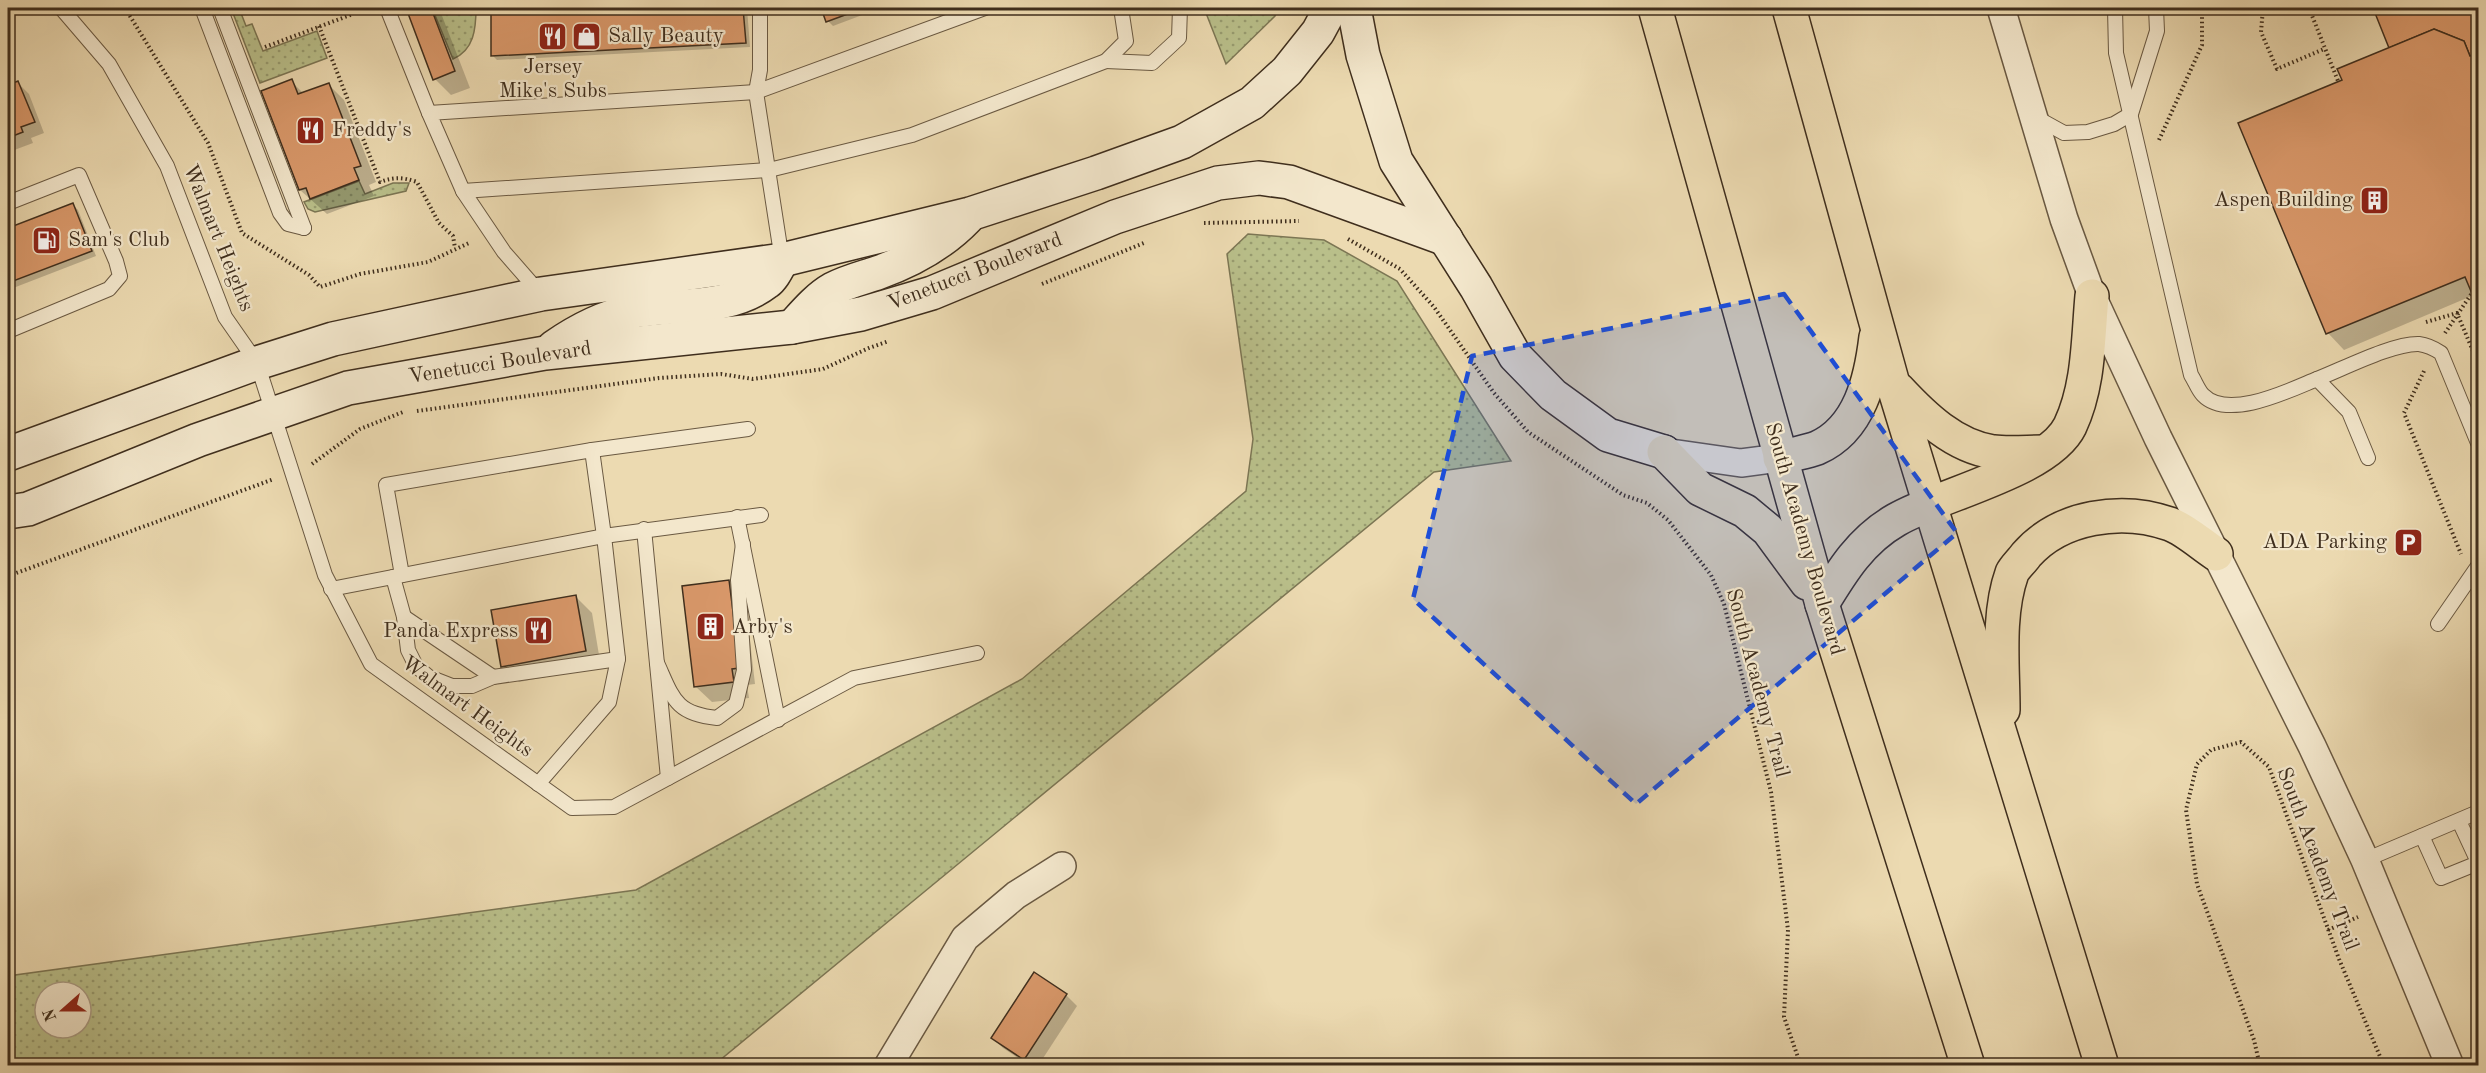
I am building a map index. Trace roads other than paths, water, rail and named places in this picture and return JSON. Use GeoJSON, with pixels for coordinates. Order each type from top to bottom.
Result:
{"type":"FeatureCollection","features":[{"type":"Feature","properties":{"kind":"highway","name":"South Academy Boulevard"},"geometry":{"type":"LineString","coordinates":[[1655,8],[1822,604],[1968,1065]]}},
{"type":"Feature","properties":{"kind":"highway"},"geometry":{"type":"LineString","coordinates":[[1789,8],[1893,384],[2102,1065]]}},
{"type":"Feature","properties":{"kind":"highway"},"geometry":{"type":"LineString","coordinates":[[1664,452],[1700,489],[1745,511],[1768,530],[1822,604],[1862,545],[1894,521],[1929,503],[2009,473],[2046,452],[2069,428],[2084,388],[2092,296]]}},
{"type":"Feature","properties":{"kind":"highway"},"geometry":{"type":"LineString","coordinates":[[1780,458],[1818,447],[1840,432],[1859,408],[1873,359],[1878,326]]}},
{"type":"Feature","properties":{"kind":"highway"},"geometry":{"type":"LineString","coordinates":[[1893,384],[1926,419],[1960,441],[1993,452],[2046,452]]}},
{"type":"Feature","properties":{"kind":"highway"},"geometry":{"type":"LineString","coordinates":[[2002,742],[2004,608],[2013,571],[2037,543],[2064,526],[2094,518],[2133,516],[2171,525],[2216,554]]}},
{"type":"Feature","properties":{"kind":"street"},"geometry":{"type":"LineString","coordinates":[[8,454],[257,363],[333,339],[541,294],[782,260],[970,214],[1182,142],[1252,103],[1287,71],[1318,32],[1331,8]]}},
{"type":"Feature","properties":{"kind":"street"},"geometry":{"type":"LineString","coordinates":[[1354,8],[1363,55],[1396,161],[1476,287],[1515,356],[1553,395],[1608,435],[1664,452],[1741,463],[1780,458]]}},
{"type":"Feature","properties":{"kind":"street"},"geometry":{"type":"LineString","coordinates":[[2001,8],[2064,219],[2092,296],[2158,438],[2312,746],[2365,860],[2450,1065]]}},
{"type":"Feature","properties":{"kind":"street","name":"Venetucci Boulevard"},"geometry":{"type":"LineString","coordinates":[[8,512],[28,509],[198,440],[348,388],[545,352],[792,327],[861,314],[932,293],[1115,217],[1218,183],[1259,178],[1289,182],[1446,239]]}},
{"type":"Feature","properties":{"kind":"street"},"geometry":{"type":"LineString","coordinates":[[792,327],[834,288],[924,253],[944,239],[970,214]]}},
{"type":"Feature","properties":{"kind":"street"},"geometry":{"type":"LineString","coordinates":[[545,352],[576,332],[608,317],[646,309],[695,306],[742,296],[769,282],[782,260]]}},
{"type":"Feature","properties":{"kind":"street"},"geometry":{"type":"LineString","coordinates":[[888,1065],[965,938],[1016,895],[1062,866]]}},
{"type":"Feature","properties":{"kind":"lane","name":"Walmart Heights"},"geometry":{"type":"LineString","coordinates":[[61,8],[109,64],[161,156],[225,316],[257,363],[331,589],[371,664],[572,808],[614,807],[854,678],[977,653]]}},
{"type":"Feature","properties":{"kind":"lane"},"geometry":{"type":"LineString","coordinates":[[202,8],[280,213],[288,224],[304,228],[220,8]]}},
{"type":"Feature","properties":{"kind":"lane"},"geometry":{"type":"LineString","coordinates":[[387,8],[462,192],[504,252],[541,294]]}},
{"type":"Feature","properties":{"kind":"lane"},"geometry":{"type":"LineString","coordinates":[[760,8],[760,70],[756,92],[782,260]]}},
{"type":"Feature","properties":{"kind":"lane"},"geometry":{"type":"LineString","coordinates":[[429,113],[756,92],[985,8]]}},
{"type":"Feature","properties":{"kind":"lane"},"geometry":{"type":"LineString","coordinates":[[1106,61],[1126,41],[1121,8]]}},
{"type":"Feature","properties":{"kind":"lane"},"geometry":{"type":"LineString","coordinates":[[462,192],[769,170],[912,135],[1106,61],[1152,63],[1179,38],[1180,8]]}},
{"type":"Feature","properties":{"kind":"lane"},"geometry":{"type":"LineString","coordinates":[[2115,8],[2116,53],[2191,375],[2204,396],[2223,405],[2245,404],[2288,391],[2396,348],[2420,344],[2441,353],[2478,443]]}},
{"type":"Feature","properties":{"kind":"lane"},"geometry":{"type":"LineString","coordinates":[[2033,116],[2064,132],[2088,132],[2114,124],[2131,114],[2157,31],[2156,8]]}},
{"type":"Feature","properties":{"kind":"lane"},"geometry":{"type":"LineString","coordinates":[[8,203],[79,175],[120,276],[109,289],[8,331]]}},
{"type":"Feature","properties":{"kind":"lane"},"geometry":{"type":"LineString","coordinates":[[2317,379],[2349,412],[2368,458]]}},
{"type":"Feature","properties":{"kind":"lane"},"geometry":{"type":"LineString","coordinates":[[618,659],[493,677],[472,686],[452,686],[429,677],[416,666],[408,650],[386,485],[592,450],[748,429]]}},
{"type":"Feature","properties":{"kind":"lane"},"geometry":{"type":"LineString","coordinates":[[538,784],[609,702],[618,659],[592,450]]}},
{"type":"Feature","properties":{"kind":"lane"},"geometry":{"type":"LineString","coordinates":[[331,589],[644,529],[761,515]]}},
{"type":"Feature","properties":{"kind":"lane"},"geometry":{"type":"LineString","coordinates":[[737,518],[778,720]]}},
{"type":"Feature","properties":{"kind":"lane"},"geometry":{"type":"LineString","coordinates":[[644,529],[668,778]]}},
{"type":"Feature","properties":{"kind":"lane"},"geometry":{"type":"LineString","coordinates":[[657,663],[674,701],[696,716],[717,718],[736,704],[744,670],[738,580],[743,544]]}},
{"type":"Feature","properties":{"kind":"lane"},"geometry":{"type":"LineString","coordinates":[[2438,624],[2471,580],[2478,566]]}},
{"type":"Feature","properties":{"kind":"lane"},"geometry":{"type":"LineString","coordinates":[[404,617],[493,677]]}},
{"type":"Feature","properties":{"kind":"lane"},"geometry":{"type":"LineString","coordinates":[[2365,860],[2478,812]]}},
{"type":"Feature","properties":{"kind":"lane"},"geometry":{"type":"LineString","coordinates":[[2422,836],[2441,878],[2478,863],[2459,821]]}},
{"type":"Feature","properties":{"kind":"place","name":"Jersey Mike's Subs"},"geometry":{"type":"Point","coordinates":[553,36]}},
{"type":"Feature","properties":{"kind":"place","name":"Sally Beauty"},"geometry":{"type":"Point","coordinates":[587,36]}},
{"type":"Feature","properties":{"kind":"place","name":"Freddy's"},"geometry":{"type":"Point","coordinates":[311,130]}},
{"type":"Feature","properties":{"kind":"place","name":"Aspen Building"},"geometry":{"type":"Point","coordinates":[2374,200]}},
{"type":"Feature","properties":{"kind":"place","name":"Sam's Club"},"geometry":{"type":"Point","coordinates":[47,240]}},
{"type":"Feature","properties":{"kind":"place","name":"ADA Parking"},"geometry":{"type":"Point","coordinates":[2408,542]}},
{"type":"Feature","properties":{"kind":"place","name":"Arby's"},"geometry":{"type":"Point","coordinates":[711,627]}},
{"type":"Feature","properties":{"kind":"place","name":"Panda Express"},"geometry":{"type":"Point","coordinates":[539,631]}}]}
